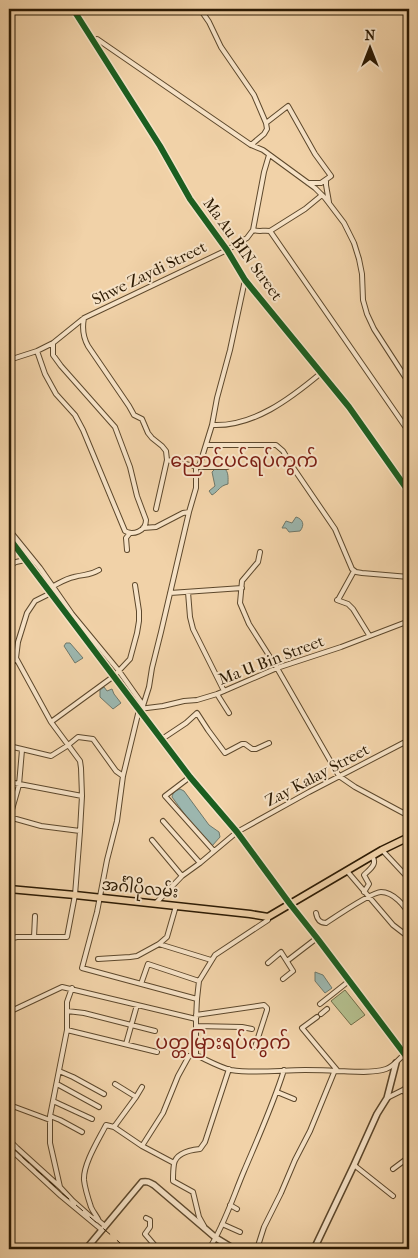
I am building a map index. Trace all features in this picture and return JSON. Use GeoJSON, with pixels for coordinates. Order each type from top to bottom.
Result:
{"type":"FeatureCollection","features":[{"type":"Feature","properties":{"kind":"main road"},"geometry":{"type":"LineString","coordinates":[[268,917],[382,850],[409,837]]}},
{"type":"Feature","properties":{"kind":"main road","name":"အင်္ဂါပိုလမ်း"},"geometry":{"type":"LineString","coordinates":[[9,889],[268,917]]}},
{"type":"Feature","properties":{"kind":"street","name":"Ma Au BIN Street"},"geometry":{"type":"LineString","coordinates":[[73,9],[160,146],[190,199],[246,280],[349,408],[409,492]]}},
{"type":"Feature","properties":{"kind":"street"},"geometry":{"type":"LineString","coordinates":[[200,9],[209,22],[221,47],[254,95],[266,123],[267,129],[264,134],[252,145]]}},
{"type":"Feature","properties":{"kind":"street"},"geometry":{"type":"LineString","coordinates":[[93,41],[98,39],[252,145],[263,150],[322,195],[344,223],[354,243],[362,274],[363,300],[367,314],[374,329],[409,383]]}},
{"type":"Feature","properties":{"kind":"street"},"geometry":{"type":"LineString","coordinates":[[266,123],[288,106],[315,154],[331,176],[321,183],[308,183]]}},
{"type":"Feature","properties":{"kind":"street"},"geometry":{"type":"LineString","coordinates":[[269,155],[253,230],[270,231],[305,210],[322,195]]}},
{"type":"Feature","properties":{"kind":"street"},"geometry":{"type":"LineString","coordinates":[[326,180],[330,204]]}},
{"type":"Feature","properties":{"kind":"street","name":"Shwe Zaydi Street"},"geometry":{"type":"LineString","coordinates":[[9,360],[37,351],[53,343],[84,318],[227,250],[247,238],[253,230]]}},
{"type":"Feature","properties":{"kind":"street"},"geometry":{"type":"LineString","coordinates":[[270,231],[409,432]]}},
{"type":"Feature","properties":{"kind":"street"},"geometry":{"type":"LineString","coordinates":[[197,999],[82,968],[97,912],[117,820],[123,776],[141,708],[149,687],[196,488],[197,467],[212,426],[246,280]]}},
{"type":"Feature","properties":{"kind":"street"},"geometry":{"type":"LineString","coordinates":[[84,318],[82,326],[88,346],[134,415],[142,419],[145,428],[152,438],[164,448],[166,460],[156,508]]}},
{"type":"Feature","properties":{"kind":"street"},"geometry":{"type":"LineString","coordinates":[[37,351],[45,374],[53,389],[75,415],[125,531],[130,533],[138,532],[146,524],[146,520],[137,496],[130,467],[115,427],[61,366],[53,355],[53,343]]}},
{"type":"Feature","properties":{"kind":"street"},"geometry":{"type":"LineString","coordinates":[[212,426],[228,425],[248,420],[273,408],[321,373]]}},
{"type":"Feature","properties":{"kind":"street"},"geometry":{"type":"LineString","coordinates":[[206,445],[276,445],[280,447],[335,529],[352,569],[362,574],[409,577]]}},
{"type":"Feature","properties":{"kind":"street"},"geometry":{"type":"LineString","coordinates":[[166,460],[197,467],[227,467]]}},
{"type":"Feature","properties":{"kind":"street"},"geometry":{"type":"LineString","coordinates":[[143,528],[156,527],[183,513],[189,512]]}},
{"type":"Feature","properties":{"kind":"street"},"geometry":{"type":"LineString","coordinates":[[10,531],[53,586],[75,618],[120,671],[141,708],[190,777],[237,832],[409,1060]]}},
{"type":"Feature","properties":{"kind":"street"},"geometry":{"type":"LineString","coordinates":[[127,550],[126,538],[130,533]]}},
{"type":"Feature","properties":{"kind":"street"},"geometry":{"type":"LineString","coordinates":[[9,538],[86,640],[141,708]]}},
{"type":"Feature","properties":{"kind":"street"},"geometry":{"type":"LineString","coordinates":[[260,552],[258,562],[242,582],[240,603],[249,624],[340,776],[355,787],[409,816]]}},
{"type":"Feature","properties":{"kind":"street"},"geometry":{"type":"LineString","coordinates":[[9,566],[24,560]]}},
{"type":"Feature","properties":{"kind":"street"},"geometry":{"type":"LineString","coordinates":[[9,939],[67,937],[75,895],[82,796],[80,761],[51,722],[16,658],[18,642],[27,613],[35,600],[62,581],[76,576],[90,575],[98,570]]}},
{"type":"Feature","properties":{"kind":"street"},"geometry":{"type":"LineString","coordinates":[[354,571],[337,600],[348,604],[353,609],[369,635]]}},
{"type":"Feature","properties":{"kind":"street"},"geometry":{"type":"LineString","coordinates":[[51,722],[114,676],[130,659],[137,633],[139,611],[135,585]]}},
{"type":"Feature","properties":{"kind":"street"},"geometry":{"type":"LineString","coordinates":[[170,593],[242,588]]}},
{"type":"Feature","properties":{"kind":"street"},"geometry":{"type":"LineString","coordinates":[[188,592],[190,617],[194,629],[224,691]]}},
{"type":"Feature","properties":{"kind":"street","name":"Ma U Bin Street"},"geometry":{"type":"LineString","coordinates":[[141,708],[197,700],[217,694],[277,668],[341,647],[409,621]]}},
{"type":"Feature","properties":{"kind":"street"},"geometry":{"type":"LineString","coordinates":[[9,665],[16,658]]}},
{"type":"Feature","properties":{"kind":"street"},"geometry":{"type":"LineString","coordinates":[[217,694],[229,712]]}},
{"type":"Feature","properties":{"kind":"street"},"geometry":{"type":"LineString","coordinates":[[162,739],[197,713],[225,753],[242,744],[256,749],[269,743]]}},
{"type":"Feature","properties":{"kind":"street"},"geometry":{"type":"LineString","coordinates":[[9,746],[51,756],[78,737],[93,739],[116,771],[123,776]]}},
{"type":"Feature","properties":{"kind":"street","name":"Zay Kalay Street"},"geometry":{"type":"LineString","coordinates":[[155,904],[182,876],[200,864],[237,832],[409,740]]}},
{"type":"Feature","properties":{"kind":"street"},"geometry":{"type":"LineString","coordinates":[[22,750],[19,785],[9,818],[41,826],[80,830]]}},
{"type":"Feature","properties":{"kind":"street"},"geometry":{"type":"LineString","coordinates":[[190,777],[165,796],[214,851]]}},
{"type":"Feature","properties":{"kind":"street"},"geometry":{"type":"LineString","coordinates":[[9,782],[82,796]]}},
{"type":"Feature","properties":{"kind":"street"},"geometry":{"type":"LineString","coordinates":[[163,821],[200,864]]}},
{"type":"Feature","properties":{"kind":"street"},"geometry":{"type":"LineString","coordinates":[[152,840],[182,876]]}},
{"type":"Feature","properties":{"kind":"street"},"geometry":{"type":"LineString","coordinates":[[382,850],[409,879]]}},
{"type":"Feature","properties":{"kind":"street"},"geometry":{"type":"LineString","coordinates":[[364,892],[369,884],[364,874],[372,868],[374,858],[372,856]]}},
{"type":"Feature","properties":{"kind":"street"},"geometry":{"type":"LineString","coordinates":[[347,870],[393,925],[406,935],[409,942]]}},
{"type":"Feature","properties":{"kind":"street"},"geometry":{"type":"LineString","coordinates":[[316,913],[319,920],[322,923],[326,923],[379,892],[396,899],[406,909],[409,916]]}},
{"type":"Feature","properties":{"kind":"street"},"geometry":{"type":"LineString","coordinates":[[98,958],[137,956],[159,944],[167,937],[176,906]]}},
{"type":"Feature","properties":{"kind":"street"},"geometry":{"type":"LineString","coordinates":[[34,937],[35,916]]}},
{"type":"Feature","properties":{"kind":"street"},"geometry":{"type":"LineString","coordinates":[[196,1054],[199,980],[215,955],[268,920],[268,917]]}},
{"type":"Feature","properties":{"kind":"street"},"geometry":{"type":"LineString","coordinates":[[406,935],[409,925]]}},
{"type":"Feature","properties":{"kind":"street"},"geometry":{"type":"LineString","coordinates":[[287,961],[317,938]]}},
{"type":"Feature","properties":{"kind":"street"},"geometry":{"type":"LineString","coordinates":[[159,944],[211,960]]}},
{"type":"Feature","properties":{"kind":"street"},"geometry":{"type":"LineString","coordinates":[[268,963],[281,952],[293,971],[283,979]]}},
{"type":"Feature","properties":{"kind":"street"},"geometry":{"type":"LineString","coordinates":[[141,984],[148,964],[199,980]]}},
{"type":"Feature","properties":{"kind":"street"},"geometry":{"type":"LineString","coordinates":[[320,1004],[349,981]]}},
{"type":"Feature","properties":{"kind":"street"},"geometry":{"type":"LineString","coordinates":[[9,1012],[62,987],[196,1017],[264,1005],[267,1010],[255,1047]]}},
{"type":"Feature","properties":{"kind":"street"},"geometry":{"type":"LineString","coordinates":[[60,1188],[50,1143],[50,1118],[68,1030],[68,1002],[72,988]]}},
{"type":"Feature","properties":{"kind":"street"},"geometry":{"type":"LineString","coordinates":[[126,1044],[137,1005]]}},
{"type":"Feature","properties":{"kind":"street"},"geometry":{"type":"LineString","coordinates":[[327,1009],[302,1028],[336,1071]]}},
{"type":"Feature","properties":{"kind":"street"},"geometry":{"type":"LineString","coordinates":[[68,1011],[132,1024],[155,1031]]}},
{"type":"Feature","properties":{"kind":"street"},"geometry":{"type":"LineString","coordinates":[[196,1026],[252,1029]]}},
{"type":"Feature","properties":{"kind":"street"},"geometry":{"type":"LineString","coordinates":[[68,1030],[156,1052]]}},
{"type":"Feature","properties":{"kind":"street"},"geometry":{"type":"LineString","coordinates":[[142,1146],[163,1113],[178,1076],[189,1056],[196,1054],[216,1065],[244,1072],[284,1070],[374,1071],[387,1069],[409,1050]]}},
{"type":"Feature","properties":{"kind":"street"},"geometry":{"type":"LineString","coordinates":[[314,1249],[387,1098],[396,1063]]}},
{"type":"Feature","properties":{"kind":"street"},"geometry":{"type":"LineString","coordinates":[[207,1230],[199,1217],[193,1192],[173,1181],[174,1163],[176,1158],[183,1153],[200,1149],[205,1142],[229,1069]]}},
{"type":"Feature","properties":{"kind":"street"},"geometry":{"type":"LineString","coordinates":[[209,1249],[216,1238],[278,1092],[284,1070]]}},
{"type":"Feature","properties":{"kind":"street"},"geometry":{"type":"LineString","coordinates":[[59,1071],[104,1094]]}},
{"type":"Feature","properties":{"kind":"street"},"geometry":{"type":"LineString","coordinates":[[257,1249],[264,1227],[310,1131],[336,1071]]}},
{"type":"Feature","properties":{"kind":"street"},"geometry":{"type":"LineString","coordinates":[[57,1084],[99,1107]]}},
{"type":"Feature","properties":{"kind":"street"},"geometry":{"type":"LineString","coordinates":[[115,1084],[136,1097]]}},
{"type":"Feature","properties":{"kind":"street"},"geometry":{"type":"LineString","coordinates":[[387,1098],[409,1085]]}},
{"type":"Feature","properties":{"kind":"street"},"geometry":{"type":"LineString","coordinates":[[114,1127],[142,1087]]}},
{"type":"Feature","properties":{"kind":"street"},"geometry":{"type":"LineString","coordinates":[[403,1090],[409,1098]]}},
{"type":"Feature","properties":{"kind":"street"},"geometry":{"type":"LineString","coordinates":[[278,1092],[294,1100]]}},
{"type":"Feature","properties":{"kind":"street"},"geometry":{"type":"LineString","coordinates":[[53,1101],[92,1120]]}},
{"type":"Feature","properties":{"kind":"street"},"geometry":{"type":"LineString","coordinates":[[15,1107],[60,1120],[82,1132]]}},
{"type":"Feature","properties":{"kind":"street"},"geometry":{"type":"LineString","coordinates":[[103,1228],[92,1210],[84,1179],[94,1149],[106,1126],[114,1127],[142,1146],[174,1163]]}},
{"type":"Feature","properties":{"kind":"street"},"geometry":{"type":"LineString","coordinates":[[9,1140],[91,1217],[99,1220]]}},
{"type":"Feature","properties":{"kind":"street"},"geometry":{"type":"LineString","coordinates":[[9,1148],[61,1196],[103,1228]]}},
{"type":"Feature","properties":{"kind":"street"},"geometry":{"type":"LineString","coordinates":[[393,1169],[409,1157]]}},
{"type":"Feature","properties":{"kind":"street"},"geometry":{"type":"LineString","coordinates":[[354,1166],[393,1196]]}},
{"type":"Feature","properties":{"kind":"street"},"geometry":{"type":"LineString","coordinates":[[86,1249],[142,1182],[146,1181],[154,1185],[216,1238],[234,1249]]}},
{"type":"Feature","properties":{"kind":"street"},"geometry":{"type":"LineString","coordinates":[[230,1205],[237,1209]]}},
{"type":"Feature","properties":{"kind":"street"},"geometry":{"type":"LineString","coordinates":[[146,1218],[150,1220],[150,1227],[145,1234],[158,1249]]}},
{"type":"Feature","properties":{"kind":"street"},"geometry":{"type":"LineString","coordinates":[[222,1224],[240,1232]]}},
{"type":"Feature","properties":{"kind":"green space"},"geometry":{"type":"Polygon","coordinates":[[[345,990],[365,1015],[351,1025],[331,1001],[345,990]]]}},
{"type":"Feature","properties":{"kind":"water"},"geometry":{"type":"Polygon","coordinates":[[[224,468],[228,477],[228,484],[212,495],[209,491],[215,486],[212,472],[215,469],[224,468]]]}},
{"type":"Feature","properties":{"kind":"water"},"geometry":{"type":"Polygon","coordinates":[[[296,517],[302,522],[300,531],[289,532],[286,528],[282,528],[286,521],[292,523],[296,517]]]}},
{"type":"Feature","properties":{"kind":"water"},"geometry":{"type":"Polygon","coordinates":[[[66,643],[70,643],[83,658],[75,663],[64,646],[66,643]]]}},
{"type":"Feature","properties":{"kind":"water"},"geometry":{"type":"Polygon","coordinates":[[[104,687],[107,691],[112,689],[121,703],[113,709],[100,697],[100,690],[104,687]]]}},
{"type":"Feature","properties":{"kind":"water"},"geometry":{"type":"Polygon","coordinates":[[[180,789],[184,791],[209,825],[219,832],[220,837],[212,846],[172,797],[180,789]]]}},
{"type":"Feature","properties":{"kind":"water"},"geometry":{"type":"Polygon","coordinates":[[[315,972],[323,975],[332,988],[325,993],[315,981],[315,972]]]}},
{"type":"Feature","properties":{"kind":"railway"},"geometry":{"type":"LineString","coordinates":[[9,1145],[127,1249]]}},
{"type":"Feature","properties":{"kind":"cycle path"},"geometry":{"type":"LineString","coordinates":[[73,9],[160,146],[190,199],[227,250],[245,280],[349,407],[409,492]]}},
{"type":"Feature","properties":{"kind":"cycle path"},"geometry":{"type":"LineString","coordinates":[[9,538],[190,777],[237,832],[409,1060]]}},
{"type":"Feature","properties":{"kind":"district","name":"ညောင်ပင်ရပ်ကွက်"},"geometry":{"type":"Point","coordinates":[244,461]}},
{"type":"Feature","properties":{"kind":"district","name":"ပတ္တမြားရပ်ကွက်"},"geometry":{"type":"Point","coordinates":[223,1043]}}]}
